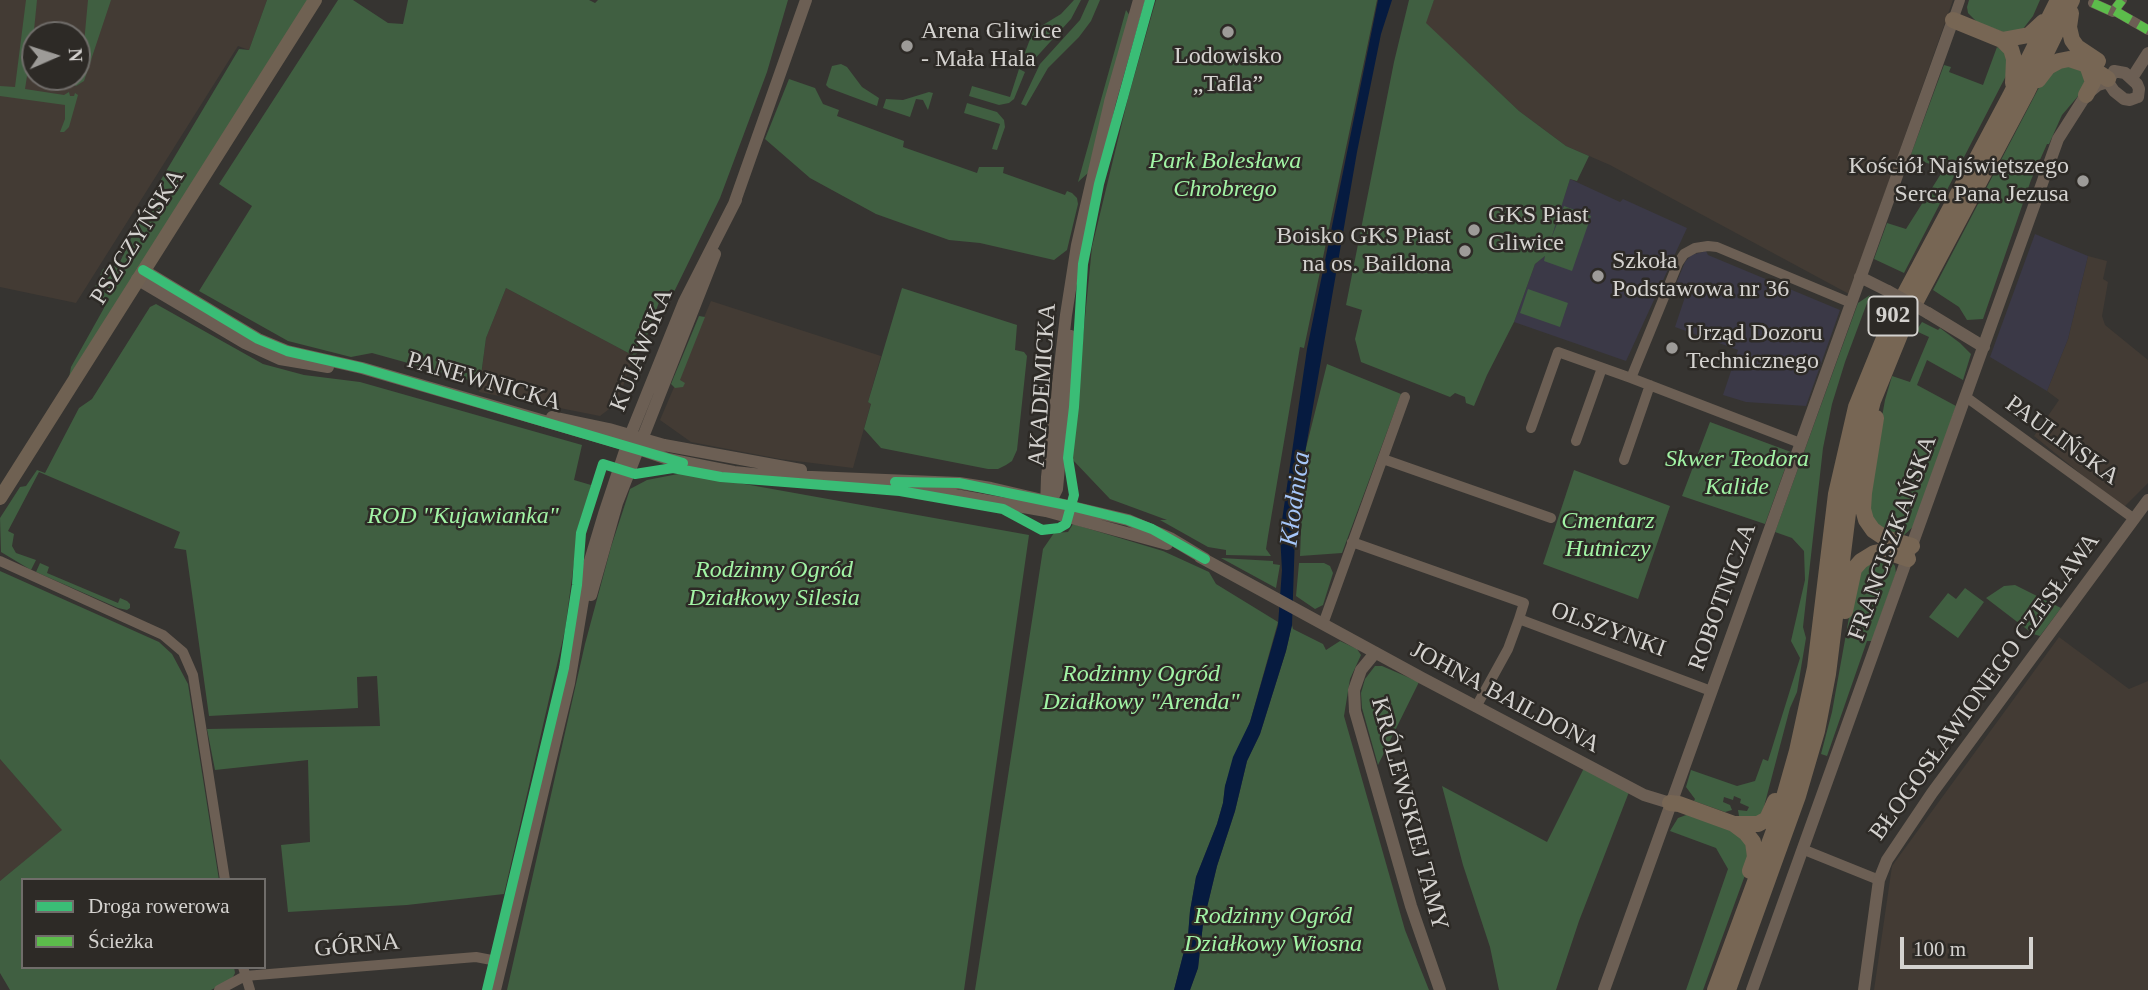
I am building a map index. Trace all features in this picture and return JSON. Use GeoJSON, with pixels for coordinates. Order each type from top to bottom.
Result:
{"type":"FeatureCollection","features":[{"type":"Feature","properties":{"kind":"main road","name":"PSZCZYŃSKA"},"geometry":{"type":"LineString","coordinates":[[0,498],[315,0]]}},
{"type":"Feature","properties":{"kind":"main road"},"geometry":{"type":"LineString","coordinates":[[2072,0],[2069,27],[2072,40],[2110,81]]}},
{"type":"Feature","properties":{"kind":"main road","name":"902"},"geometry":{"type":"LineString","coordinates":[[1728,990],[1806,771],[1822,712],[1852,481],[1861,441],[1882,375],[1906,320],[2027,92],[2072,0]]}},
{"type":"Feature","properties":{"kind":"main road"},"geometry":{"type":"LineString","coordinates":[[2003,40],[2029,36],[2055,7]]}},
{"type":"Feature","properties":{"kind":"main road","name":"902"},"geometry":{"type":"LineString","coordinates":[[1714,990],[1776,825],[1797,751],[1815,668],[1836,494],[1856,407],[1893,316],[2055,7]]}},
{"type":"Feature","properties":{"kind":"main road"},"geometry":{"type":"LineString","coordinates":[[1952,20],[2003,40],[2011,49],[2015,69],[2010,96]]}},
{"type":"Feature","properties":{"kind":"main road"},"geometry":{"type":"LineString","coordinates":[[2027,92],[2048,67],[2059,61],[2072,60],[2087,65],[2110,81]]}},
{"type":"Feature","properties":{"kind":"main road"},"geometry":{"type":"LineString","coordinates":[[2083,100],[2093,82],[2087,65]]}},
{"type":"Feature","properties":{"kind":"main road"},"geometry":{"type":"LineString","coordinates":[[1882,375],[1863,509],[1873,530],[1910,553]]}},
{"type":"Feature","properties":{"kind":"main road"},"geometry":{"type":"LineString","coordinates":[[1828,674],[1841,637],[1854,569],[1874,553],[1910,553]]}},
{"type":"Feature","properties":{"kind":"main road"},"geometry":{"type":"LineString","coordinates":[[1734,824],[1758,824],[1767,819],[1786,769],[1797,751]]}},
{"type":"Feature","properties":{"kind":"main road"},"geometry":{"type":"LineString","coordinates":[[1670,803],[1734,824],[1753,842],[1755,856],[1742,895],[1736,931]]}},
{"type":"Feature","properties":{"kind":"street","name":"KUJAWSKA"},"geometry":{"type":"LineString","coordinates":[[495,990],[576,646],[589,564],[634,442],[736,200],[806,0]]}},
{"type":"Feature","properties":{"kind":"street","name":"AKADEMICKA"},"geometry":{"type":"LineString","coordinates":[[1047,504],[1047,477],[1070,283],[1093,170],[1139,0]]}},
{"type":"Feature","properties":{"kind":"street"},"geometry":{"type":"LineString","coordinates":[[1952,20],[1960,0]]}},
{"type":"Feature","properties":{"kind":"street"},"geometry":{"type":"LineString","coordinates":[[2115,11],[2122,0]]}},
{"type":"Feature","properties":{"kind":"street"},"geometry":{"type":"LineString","coordinates":[[2093,3],[2115,11],[2148,30]]}},
{"type":"Feature","properties":{"kind":"street","name":"ROBOTNICZA"},"geometry":{"type":"LineString","coordinates":[[1604,990],[1952,20]]}},
{"type":"Feature","properties":{"kind":"street"},"geometry":{"type":"LineString","coordinates":[[2132,78],[2148,53]]}},
{"type":"Feature","properties":{"kind":"street"},"geometry":{"type":"LineString","coordinates":[[2124,73],[2132,78],[2143,100],[2127,100],[2110,81],[2124,73]]}},
{"type":"Feature","properties":{"kind":"street","name":"FRANCISZKAŃSKA"},"geometry":{"type":"LineString","coordinates":[[1752,990],[2058,139],[2083,100],[2098,85],[2110,81]]}},
{"type":"Feature","properties":{"kind":"street"},"geometry":{"type":"LineString","coordinates":[[1631,377],[1678,263],[1684,254],[1695,248],[1717,247],[1851,303]]}},
{"type":"Feature","properties":{"kind":"street","name":"PANEWNICKA"},"geometry":{"type":"LineString","coordinates":[[140,275],[258,339],[287,351],[370,370],[514,412],[634,442],[664,445],[832,477]]}},
{"type":"Feature","properties":{"kind":"street"},"geometry":{"type":"LineString","coordinates":[[1860,277],[1888,290],[1984,347]]}},
{"type":"Feature","properties":{"kind":"street","name":"AKADEMICKA"},"geometry":{"type":"LineString","coordinates":[[1047,504],[1057,489],[1070,364],[1070,283]]}},
{"type":"Feature","properties":{"kind":"street"},"geometry":{"type":"LineString","coordinates":[[1531,428],[1558,352],[1631,377],[1800,443]]}},
{"type":"Feature","properties":{"kind":"street"},"geometry":{"type":"LineString","coordinates":[[1576,441],[1602,368]]}},
{"type":"Feature","properties":{"kind":"street"},"geometry":{"type":"LineString","coordinates":[[1624,460],[1650,385]]}},
{"type":"Feature","properties":{"kind":"street"},"geometry":{"type":"LineString","coordinates":[[1318,621],[1352,542],[1405,397]]}},
{"type":"Feature","properties":{"kind":"street","name":"PAULIŃSKA"},"geometry":{"type":"LineString","coordinates":[[1966,397],[2133,518]]}},
{"type":"Feature","properties":{"kind":"street"},"geometry":{"type":"LineString","coordinates":[[609,429],[627,426],[647,411],[652,432],[664,445]]}},
{"type":"Feature","properties":{"kind":"street","name":"PANEWNICKA"},"geometry":{"type":"LineString","coordinates":[[514,412],[541,414],[609,429],[668,459],[734,472],[959,483],[1028,496],[1205,559]]}},
{"type":"Feature","properties":{"kind":"street"},"geometry":{"type":"LineString","coordinates":[[1383,459],[1551,518]]}},
{"type":"Feature","properties":{"kind":"street"},"geometry":{"type":"LineString","coordinates":[[1028,496],[1037,493],[1047,477]]}},
{"type":"Feature","properties":{"kind":"street","name":"PANEWNICKA"},"geometry":{"type":"LineString","coordinates":[[883,481],[1071,506],[1128,520],[1152,529],[1318,621]]}},
{"type":"Feature","properties":{"kind":"street"},"geometry":{"type":"LineString","coordinates":[[1057,489],[1071,506]]}},
{"type":"Feature","properties":{"kind":"street","name":"BŁOGOSŁAWIONEGO CZESŁAWA"},"geometry":{"type":"LineString","coordinates":[[1864,990],[1879,880],[1887,860],[2148,500]]}},
{"type":"Feature","properties":{"kind":"street","name":"OLSZYNKI"},"geometry":{"type":"LineString","coordinates":[[1352,542],[1524,603],[1519,619],[1711,691]]}},
{"type":"Feature","properties":{"kind":"street"},"geometry":{"type":"LineString","coordinates":[[1,560],[163,635],[183,652],[192,675],[225,878]]}},
{"type":"Feature","properties":{"kind":"street"},"geometry":{"type":"LineString","coordinates":[[1476,707],[1508,649],[1519,619]]}},
{"type":"Feature","properties":{"kind":"street","name":"JOHNA BAILDONA"},"geometry":{"type":"LineString","coordinates":[[1318,621],[1644,795],[1670,803]]}},
{"type":"Feature","properties":{"kind":"street","name":"KRÓLEWSKIEJ TAMY"},"geometry":{"type":"LineString","coordinates":[[1375,653],[1362,670],[1354,690],[1355,711],[1410,906],[1440,990]]}},
{"type":"Feature","properties":{"kind":"street"},"geometry":{"type":"LineString","coordinates":[[1802,849],[1879,880]]}},
{"type":"Feature","properties":{"kind":"street","name":"GÓRNA"},"geometry":{"type":"LineString","coordinates":[[219,990],[244,971],[476,957],[502,962]]}},
{"type":"Feature","properties":{"kind":"street"},"geometry":{"type":"LineString","coordinates":[[244,971],[250,990]]}},
{"type":"Feature","properties":{"kind":"shaded area"},"geometry":{"type":"Polygon","coordinates":[[[0,0],[267,0],[249,50],[238,46],[76,303],[0,287],[0,0]]]}},
{"type":"Feature","properties":{"kind":"shaded area"},"geometry":{"type":"Polygon","coordinates":[[[1434,0],[1953,0],[1849,294],[1610,165],[1566,146],[1519,111],[1425,23],[1434,0]]]}},
{"type":"Feature","properties":{"kind":"shaded area","name":"Szkoła Podstawowa nr 36"},"geometry":{"type":"Polygon","coordinates":[[[1570,179],[1687,228],[1626,361],[1514,322],[1535,264],[1545,256],[1570,179]]]}},
{"type":"Feature","properties":{"kind":"shaded area"},"geometry":{"type":"Polygon","coordinates":[[[2035,234],[2088,256],[2068,339],[2047,391],[1990,357],[2035,234]]]}},
{"type":"Feature","properties":{"kind":"shaded area"},"geometry":{"type":"Polygon","coordinates":[[[1706,251],[1708,255],[1840,310],[1806,406],[1746,402],[1723,395],[1738,350],[1675,327],[1686,294],[1675,286],[1685,262],[1691,255],[1706,251]]]}},
{"type":"Feature","properties":{"kind":"shaded area"},"geometry":{"type":"Polygon","coordinates":[[[2088,256],[2107,261],[2103,279],[2108,282],[2102,316],[2105,325],[2148,360],[2148,483],[2123,508],[2034,436],[2059,400],[2047,391],[2068,339],[2088,256]]]}},
{"type":"Feature","properties":{"kind":"shaded area"},"geometry":{"type":"Polygon","coordinates":[[[506,288],[634,356],[617,403],[600,416],[479,392],[486,338],[506,288]]]}},
{"type":"Feature","properties":{"kind":"shaded area"},"geometry":{"type":"Polygon","coordinates":[[[711,301],[881,356],[853,468],[780,459],[691,442],[660,420],[711,301]]]}},
{"type":"Feature","properties":{"kind":"shaded area"},"geometry":{"type":"Polygon","coordinates":[[[2059,637],[2129,689],[2148,681],[2148,990],[1874,990],[1892,866],[2059,637]]]}},
{"type":"Feature","properties":{"kind":"shaded area"},"geometry":{"type":"Polygon","coordinates":[[[0,759],[63,830],[0,881],[0,759]]]}},
{"type":"Feature","properties":{"kind":"green space"},"geometry":{"type":"Polygon","coordinates":[[[26,0],[37,0],[35,21],[23,21],[26,0]]]}},
{"type":"Feature","properties":{"kind":"green space"},"geometry":{"type":"Polygon","coordinates":[[[88,0],[111,0],[91,60],[91,21],[86,21],[88,0]]]}},
{"type":"Feature","properties":{"kind":"green space"},"geometry":{"type":"Polygon","coordinates":[[[267,0],[315,0],[66,393],[71,367],[104,308],[95,287],[103,269],[119,264],[150,198],[239,49],[249,50],[267,0]]]}},
{"type":"Feature","properties":{"kind":"green space"},"geometry":{"type":"Polygon","coordinates":[[[338,0],[353,0],[388,23],[403,24],[408,0],[589,0],[595,3],[598,0],[788,0],[767,72],[720,198],[672,296],[662,294],[642,349],[634,356],[506,288],[486,338],[480,383],[372,353],[351,357],[288,341],[199,291],[252,206],[219,184],[338,0]]]}},
{"type":"Feature","properties":{"kind":"green space"},"geometry":{"type":"Polygon","coordinates":[[[1074,0],[1081,0],[1071,19],[1031,63],[1026,60],[1023,66],[1020,66],[1033,31],[1061,14],[1074,0]]]}},
{"type":"Feature","properties":{"kind":"green space"},"geometry":{"type":"Polygon","coordinates":[[[1089,0],[1100,0],[1091,21],[1048,68],[1026,106],[1021,104],[1040,64],[1080,20],[1089,0]]]}},
{"type":"Feature","properties":{"kind":"green space","name":"Park Bolesława Chrobrego"},"geometry":{"type":"Polygon","coordinates":[[[1156,0],[1377,0],[1304,348],[1300,347],[1266,549],[1271,556],[1226,555],[1226,550],[1208,547],[1160,520],[1167,520],[1110,499],[1071,458],[1092,247],[1128,98],[1156,0]]]}},
{"type":"Feature","properties":{"kind":"green space","name":"GKS Piast Gliwice"},"geometry":{"type":"Polygon","coordinates":[[[1409,0],[1434,0],[1426,23],[1519,111],[1566,146],[1589,156],[1577,181],[1570,179],[1551,239],[1564,206],[1591,216],[1572,271],[1544,261],[1545,256],[1535,264],[1514,322],[1474,406],[1466,403],[1465,397],[1455,393],[1450,397],[1361,362],[1355,339],[1362,310],[1346,305],[1394,62],[1409,0]]]}},
{"type":"Feature","properties":{"kind":"green space"},"geometry":{"type":"Polygon","coordinates":[[[1969,0],[2040,0],[2033,16],[2019,34],[2009,34],[1978,23],[1968,13],[1969,0]]]}},
{"type":"Feature","properties":{"kind":"green space"},"geometry":{"type":"Polygon","coordinates":[[[1126,10],[1130,16],[1088,173],[1078,182],[1126,10]]]}},
{"type":"Feature","properties":{"kind":"green space"},"geometry":{"type":"Polygon","coordinates":[[[21,40],[21,91],[64,95],[69,92],[70,96],[75,93],[78,95],[69,127],[60,132],[65,119],[65,105],[0,96],[0,86],[15,87],[21,40]]]}},
{"type":"Feature","properties":{"kind":"green space"},"geometry":{"type":"Polygon","coordinates":[[[1997,47],[2004,51],[2008,61],[2007,74],[1904,273],[1874,259],[1887,223],[1906,229],[1944,169],[1910,157],[1944,65],[1951,67],[1949,72],[1983,85],[1997,47]]]}},
{"type":"Feature","properties":{"kind":"green space"},"geometry":{"type":"Polygon","coordinates":[[[2064,63],[2088,73],[2079,95],[2062,115],[2031,180],[1983,319],[1967,320],[1959,307],[1933,290],[2046,74],[2064,63]]]}},
{"type":"Feature","properties":{"kind":"green space"},"geometry":{"type":"Polygon","coordinates":[[[841,64],[847,67],[862,87],[879,98],[877,106],[826,85],[832,66],[841,64]]]}},
{"type":"Feature","properties":{"kind":"green space"},"geometry":{"type":"Polygon","coordinates":[[[1019,69],[1025,72],[1014,99],[1009,103],[999,105],[969,96],[972,86],[1010,97],[1019,69]]]}},
{"type":"Feature","properties":{"kind":"green space"},"geometry":{"type":"Polygon","coordinates":[[[789,79],[815,88],[823,104],[839,110],[837,116],[904,141],[903,147],[977,173],[979,167],[1004,167],[1003,173],[1065,195],[1067,191],[1072,193],[1078,204],[1067,250],[1054,260],[980,243],[949,240],[876,214],[810,178],[765,139],[789,79]]]}},
{"type":"Feature","properties":{"kind":"green space"},"geometry":{"type":"Polygon","coordinates":[[[933,93],[928,110],[923,100],[916,99],[910,117],[883,108],[886,99],[903,100],[933,93]]]}},
{"type":"Feature","properties":{"kind":"green space"},"geometry":{"type":"Polygon","coordinates":[[[967,103],[997,112],[1004,120],[1005,127],[997,150],[992,149],[1000,124],[964,113],[967,103]]]}},
{"type":"Feature","properties":{"kind":"green space"},"geometry":{"type":"Polygon","coordinates":[[[902,288],[1017,325],[1015,350],[1024,352],[1027,356],[1017,450],[1012,461],[1006,465],[998,469],[988,469],[881,448],[864,429],[871,404],[868,402],[902,288]]]}},
{"type":"Feature","properties":{"kind":"green space"},"geometry":{"type":"Polygon","coordinates":[[[1528,289],[1568,303],[1560,327],[1520,313],[1528,289]]]}},
{"type":"Feature","properties":{"kind":"green space"},"geometry":{"type":"Polygon","coordinates":[[[1870,295],[1832,404],[1823,448],[1803,627],[1806,638],[1797,692],[1790,708],[1761,818],[1739,816],[1738,810],[1747,811],[1749,807],[1740,803],[1741,799],[1734,796],[1733,800],[1724,797],[1723,802],[1730,805],[1732,810],[1725,812],[1694,801],[1686,787],[1691,770],[1737,786],[1755,781],[1763,759],[1768,761],[1800,658],[1791,641],[1805,580],[1804,551],[1792,538],[1775,532],[1858,303],[1870,295]]]}},
{"type":"Feature","properties":{"kind":"green space","name":"ROD \"Kujawianka\""},"geometry":{"type":"Polygon","coordinates":[[[156,304],[263,364],[304,375],[360,382],[582,445],[574,480],[591,485],[574,562],[565,630],[504,894],[407,905],[288,912],[281,845],[310,842],[308,760],[215,770],[207,729],[380,726],[377,676],[357,677],[358,708],[209,716],[186,550],[174,548],[180,532],[39,472],[8,531],[14,534],[12,546],[16,553],[36,560],[31,570],[1,552],[0,518],[20,487],[26,486],[37,470],[45,473],[79,408],[92,399],[150,307],[156,304]]]}},
{"type":"Feature","properties":{"kind":"green space"},"geometry":{"type":"Polygon","coordinates":[[[699,316],[705,317],[680,380],[685,383],[683,387],[675,388],[671,384],[699,316]]]}},
{"type":"Feature","properties":{"kind":"green space"},"geometry":{"type":"Polygon","coordinates":[[[1922,322],[1938,330],[1940,328],[1971,354],[1963,380],[1927,360],[1917,385],[1956,406],[1916,524],[1903,536],[1877,530],[1866,506],[1885,400],[1892,376],[1910,382],[1929,337],[1916,331],[1922,322]]]}},
{"type":"Feature","properties":{"kind":"green space"},"geometry":{"type":"Polygon","coordinates":[[[1327,364],[1401,394],[1342,553],[1300,556],[1304,456],[1327,364]]]}},
{"type":"Feature","properties":{"kind":"green space","name":"Skwer Teodora Kalide"},"geometry":{"type":"Polygon","coordinates":[[[1710,422],[1791,452],[1765,524],[1682,496],[1710,422]]]}},
{"type":"Feature","properties":{"kind":"green space","name":"Cmentarz Hutniczy"},"geometry":{"type":"Polygon","coordinates":[[[1574,470],[1670,506],[1638,599],[1543,564],[1574,470]]]}},
{"type":"Feature","properties":{"kind":"green space","name":"Rodzinny Ogród Działkowy Silesia"},"geometry":{"type":"Polygon","coordinates":[[[683,473],[1029,535],[964,990],[507,990],[585,644],[630,489],[647,480],[683,473]]]}},
{"type":"Feature","properties":{"kind":"green space","name":"Rodzinny Ogród Działkowy \"Arenda\""},"geometry":{"type":"Polygon","coordinates":[[[1073,524],[1163,551],[1209,572],[1216,584],[1278,622],[1250,722],[1225,786],[1217,824],[1196,877],[1188,936],[1174,990],[975,990],[1043,549],[1054,533],[1068,532],[1073,524]]]}},
{"type":"Feature","properties":{"kind":"green space"},"geometry":{"type":"Polygon","coordinates":[[[1872,557],[1890,560],[1896,573],[1872,641],[1867,641],[1827,756],[1821,754],[1832,712],[1857,573],[1872,557]]]}},
{"type":"Feature","properties":{"kind":"green space"},"geometry":{"type":"Polygon","coordinates":[[[1221,558],[1273,561],[1273,564],[1280,565],[1276,588],[1221,558]]]}},
{"type":"Feature","properties":{"kind":"green space"},"geometry":{"type":"Polygon","coordinates":[[[40,563],[49,567],[47,573],[118,603],[120,598],[130,604],[130,608],[118,608],[36,572],[40,563]]]}},
{"type":"Feature","properties":{"kind":"green space"},"geometry":{"type":"Polygon","coordinates":[[[1299,563],[1324,563],[1330,566],[1333,573],[1323,605],[1315,609],[1296,596],[1299,563]]]}},
{"type":"Feature","properties":{"kind":"green space"},"geometry":{"type":"Polygon","coordinates":[[[0,571],[159,642],[172,654],[188,684],[219,878],[21,878],[21,969],[234,969],[232,979],[211,990],[10,990],[0,973],[0,881],[62,830],[0,759],[0,571]]]}},
{"type":"Feature","properties":{"kind":"green space"},"geometry":{"type":"Polygon","coordinates":[[[2015,585],[2061,608],[2040,636],[2033,634],[1986,598],[2004,586],[2015,585]]]}},
{"type":"Feature","properties":{"kind":"green space"},"geometry":{"type":"Polygon","coordinates":[[[1965,588],[1984,602],[1958,638],[1929,617],[1948,593],[1956,599],[1965,588]]]}},
{"type":"Feature","properties":{"kind":"green space","name":"Rodzinny Ogród Działkowy Wiosna"},"geometry":{"type":"Polygon","coordinates":[[[1292,625],[1293,629],[1323,644],[1326,650],[1340,641],[1357,649],[1361,655],[1350,679],[1344,716],[1405,930],[1429,990],[1190,990],[1198,968],[1203,924],[1217,866],[1235,811],[1247,761],[1260,734],[1292,625]]]}},
{"type":"Feature","properties":{"kind":"green space"},"geometry":{"type":"Polygon","coordinates":[[[1375,666],[1382,666],[1419,682],[1378,765],[1362,708],[1361,693],[1365,679],[1375,666]]]}},
{"type":"Feature","properties":{"kind":"green space"},"geometry":{"type":"Polygon","coordinates":[[[1584,768],[1629,792],[1579,921],[1556,990],[1499,990],[1490,947],[1463,865],[1442,786],[1547,842],[1584,768]]]}},
{"type":"Feature","properties":{"kind":"green space"},"geometry":{"type":"Polygon","coordinates":[[[1689,814],[1740,834],[1746,841],[1748,867],[1703,990],[1686,990],[1728,869],[1716,848],[1670,831],[1678,818],[1689,814]]]}},
{"type":"Feature","properties":{"kind":"water","name":"Kłodnica"},"geometry":{"type":"Polygon","coordinates":[[[1378,0],[1392,0],[1381,34],[1357,152],[1296,505],[1292,625],[1260,734],[1247,761],[1235,811],[1217,866],[1203,924],[1198,968],[1190,990],[1174,990],[1188,936],[1196,877],[1217,824],[1233,757],[1250,722],[1278,625],[1282,570],[1280,534],[1307,349],[1378,0]]]}},
{"type":"Feature","properties":{"kind":"marked path"},"geometry":{"type":"LineString","coordinates":[[2093,3],[2113,12],[2122,0]]}},
{"type":"Feature","properties":{"kind":"marked path"},"geometry":{"type":"LineString","coordinates":[[2115,11],[2148,30]]}},
{"type":"Feature","properties":{"kind":"cycle path"},"geometry":{"type":"LineString","coordinates":[[487,990],[564,668],[577,585],[581,533],[603,464],[635,474],[673,468],[721,477],[900,491],[1003,509],[1042,530],[1059,528],[1066,524],[1074,495],[1068,458],[1083,264],[1099,184],[1150,0]]}},
{"type":"Feature","properties":{"kind":"cycle path"},"geometry":{"type":"LineString","coordinates":[[143,270],[258,339],[287,351],[362,368],[683,463]]}},
{"type":"Feature","properties":{"kind":"cycle path"},"geometry":{"type":"LineString","coordinates":[[895,482],[959,483],[1128,520],[1152,529],[1205,559]]}},
{"type":"Feature","properties":{"kind":"place","name":"Lodowisko „Tafla”"},"geometry":{"type":"Point","coordinates":[1228,32]}},
{"type":"Feature","properties":{"kind":"place","name":"Arena Gliwice - Mała Hala"},"geometry":{"type":"Point","coordinates":[907,46]}},
{"type":"Feature","properties":{"kind":"place","name":"Kościół Najświętszego Serca Pana Jezusa"},"geometry":{"type":"Point","coordinates":[2083,181]}},
{"type":"Feature","properties":{"kind":"place","name":"GKS Piast Gliwice"},"geometry":{"type":"Point","coordinates":[1474,230]}},
{"type":"Feature","properties":{"kind":"place","name":"Boisko GKS Piast na os. Baildona"},"geometry":{"type":"Point","coordinates":[1465,251]}},
{"type":"Feature","properties":{"kind":"place","name":"Szkoła Podstawowa nr 36"},"geometry":{"type":"Point","coordinates":[1598,276]}},
{"type":"Feature","properties":{"kind":"place","name":"Urząd Dozoru Technicznego"},"geometry":{"type":"Point","coordinates":[1672,348]}}]}
